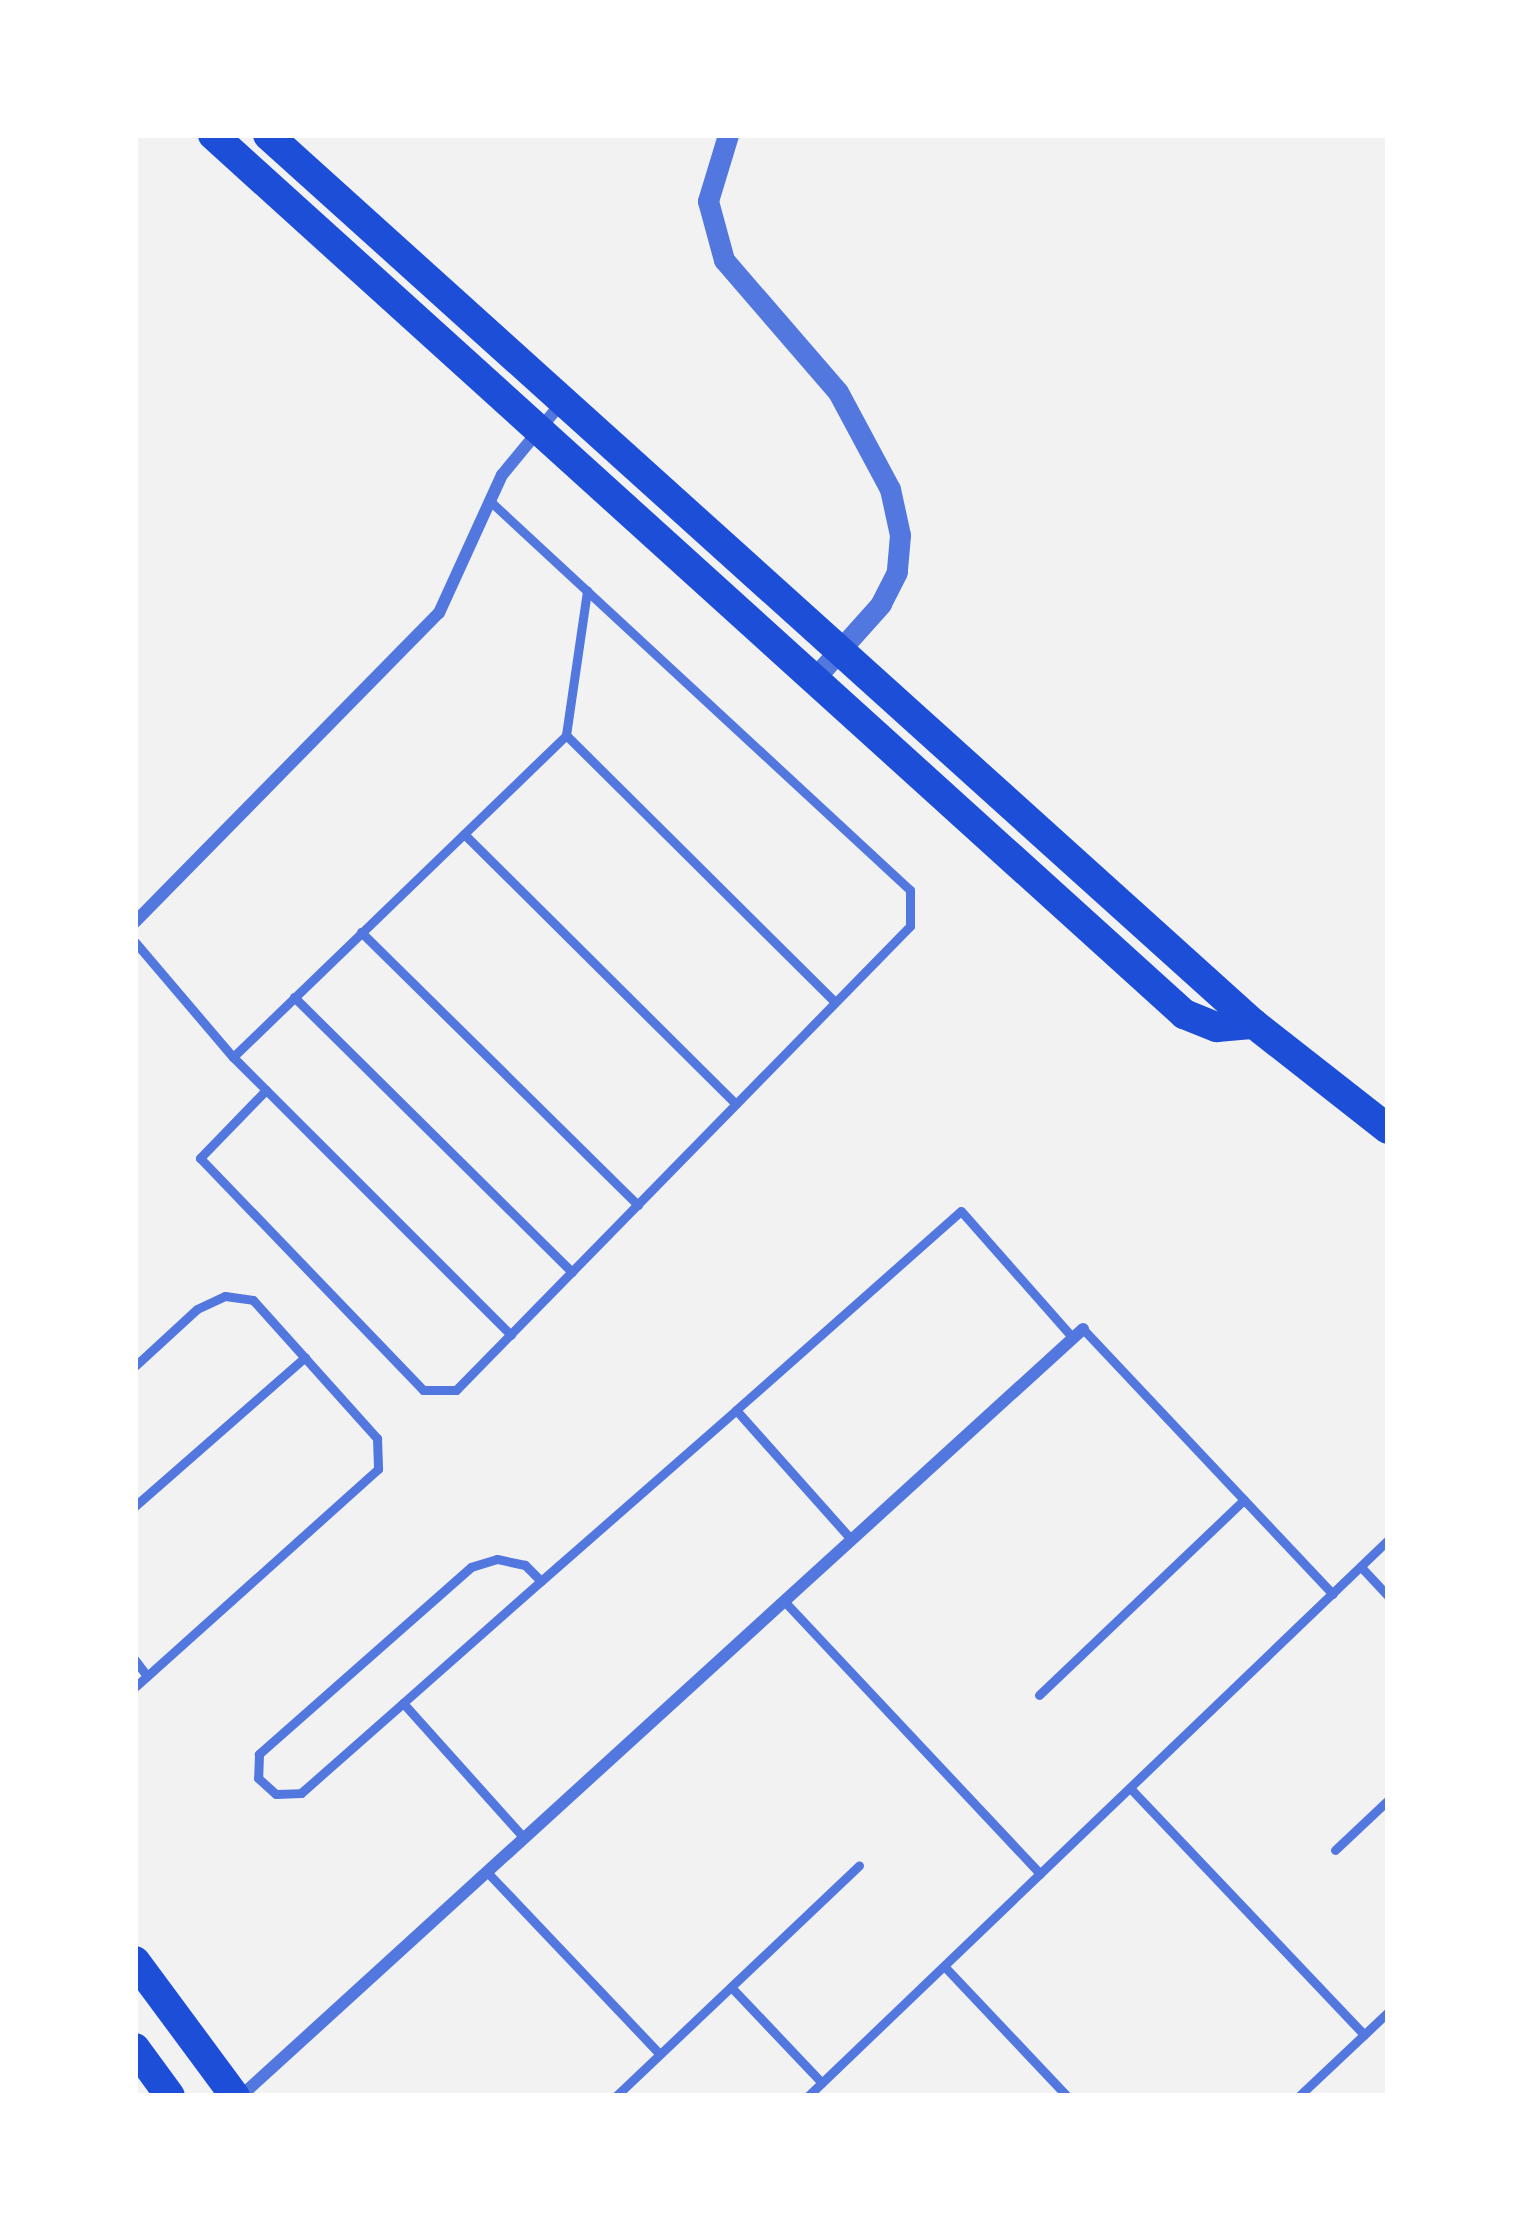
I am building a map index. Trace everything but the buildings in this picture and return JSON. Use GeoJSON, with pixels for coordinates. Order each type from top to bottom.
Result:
{"type":"FeatureCollection","features":[{"type":"Feature","properties":{"kind":"main road"},"geometry":{"type":"LineString","coordinates":[[213,135],[1184,1014],[1217,1027],[1254,1024]]}},
{"type":"Feature","properties":{"kind":"main road"},"geometry":{"type":"LineString","coordinates":[[268,135],[1254,1024],[1388,1129]]}},
{"type":"Feature","properties":{"kind":"main road"},"geometry":{"type":"LineString","coordinates":[[135,1961],[238,2096]]}},
{"type":"Feature","properties":{"kind":"main road"},"geometry":{"type":"LineString","coordinates":[[135,2048],[170,2096]]}},
{"type":"Feature","properties":{"kind":"street"},"geometry":{"type":"LineString","coordinates":[[728,135],[708,201],[724,260],[838,392],[876,457],[900,535],[897,572],[881,604],[814,679]]}},
{"type":"Feature","properties":{"kind":"street"},"geometry":{"type":"LineString","coordinates":[[135,922],[439,613],[491,502],[538,429],[563,401]]}},
{"type":"Feature","properties":{"kind":"street"},"geometry":{"type":"LineString","coordinates":[[238,2096],[1078,1334]]}},
{"type":"Feature","properties":{"kind":"lane"},"geometry":{"type":"LineString","coordinates":[[266,1090],[200,1158],[423,1390],[457,1390],[910,926],[910,890],[491,502]]}},
{"type":"Feature","properties":{"kind":"lane"},"geometry":{"type":"LineString","coordinates":[[232,1057],[566,735],[587,591]]}},
{"type":"Feature","properties":{"kind":"lane"},"geometry":{"type":"LineString","coordinates":[[566,735],[835,1003]]}},
{"type":"Feature","properties":{"kind":"lane"},"geometry":{"type":"LineString","coordinates":[[464,834],[736,1104]]}},
{"type":"Feature","properties":{"kind":"lane"},"geometry":{"type":"LineString","coordinates":[[361,932],[638,1205]]}},
{"type":"Feature","properties":{"kind":"lane"},"geometry":{"type":"LineString","coordinates":[[135,942],[232,1057],[511,1335]]}},
{"type":"Feature","properties":{"kind":"lane"},"geometry":{"type":"LineString","coordinates":[[294,997],[572,1273]]}},
{"type":"Feature","properties":{"kind":"lane"},"geometry":{"type":"LineString","coordinates":[[541,1581],[525,1565],[497,1558],[471,1567],[259,1754],[258,1778],[276,1793],[301,1792],[736,1410],[961,1211],[1333,1594]]}},
{"type":"Feature","properties":{"kind":"lane"},"geometry":{"type":"LineString","coordinates":[[135,1366],[197,1309],[225,1296],[253,1300],[377,1438],[378,1469],[135,1687]]}},
{"type":"Feature","properties":{"kind":"lane"},"geometry":{"type":"LineString","coordinates":[[135,1506],[304,1357]]}},
{"type":"Feature","properties":{"kind":"lane"},"geometry":{"type":"LineString","coordinates":[[736,1410],[852,1540]]}},
{"type":"Feature","properties":{"kind":"lane"},"geometry":{"type":"LineString","coordinates":[[1039,1695],[1244,1499]]}},
{"type":"Feature","properties":{"kind":"lane"},"geometry":{"type":"LineString","coordinates":[[808,2096],[1388,1540]]}},
{"type":"Feature","properties":{"kind":"lane"},"geometry":{"type":"LineString","coordinates":[[1360,1567],[1388,1596]]}},
{"type":"Feature","properties":{"kind":"lane"},"geometry":{"type":"LineString","coordinates":[[784,1601],[1040,1874]]}},
{"type":"Feature","properties":{"kind":"lane"},"geometry":{"type":"LineString","coordinates":[[135,1660],[147,1676]]}},
{"type":"Feature","properties":{"kind":"lane"},"geometry":{"type":"LineString","coordinates":[[403,1703],[524,1838]]}},
{"type":"Feature","properties":{"kind":"lane"},"geometry":{"type":"LineString","coordinates":[[1130,1787],[1364,2035]]}},
{"type":"Feature","properties":{"kind":"lane"},"geometry":{"type":"LineString","coordinates":[[1335,1850],[1388,1800]]}},
{"type":"Feature","properties":{"kind":"lane"},"geometry":{"type":"LineString","coordinates":[[616,2096],[859,1865]]}},
{"type":"Feature","properties":{"kind":"lane"},"geometry":{"type":"LineString","coordinates":[[488,1872],[660,2054]]}},
{"type":"Feature","properties":{"kind":"lane"},"geometry":{"type":"LineString","coordinates":[[944,1966],[1067,2096]]}},
{"type":"Feature","properties":{"kind":"lane"},"geometry":{"type":"LineString","coordinates":[[731,1987],[821,2083]]}},
{"type":"Feature","properties":{"kind":"lane"},"geometry":{"type":"LineString","coordinates":[[1300,2096],[1388,2012]]}}]}
